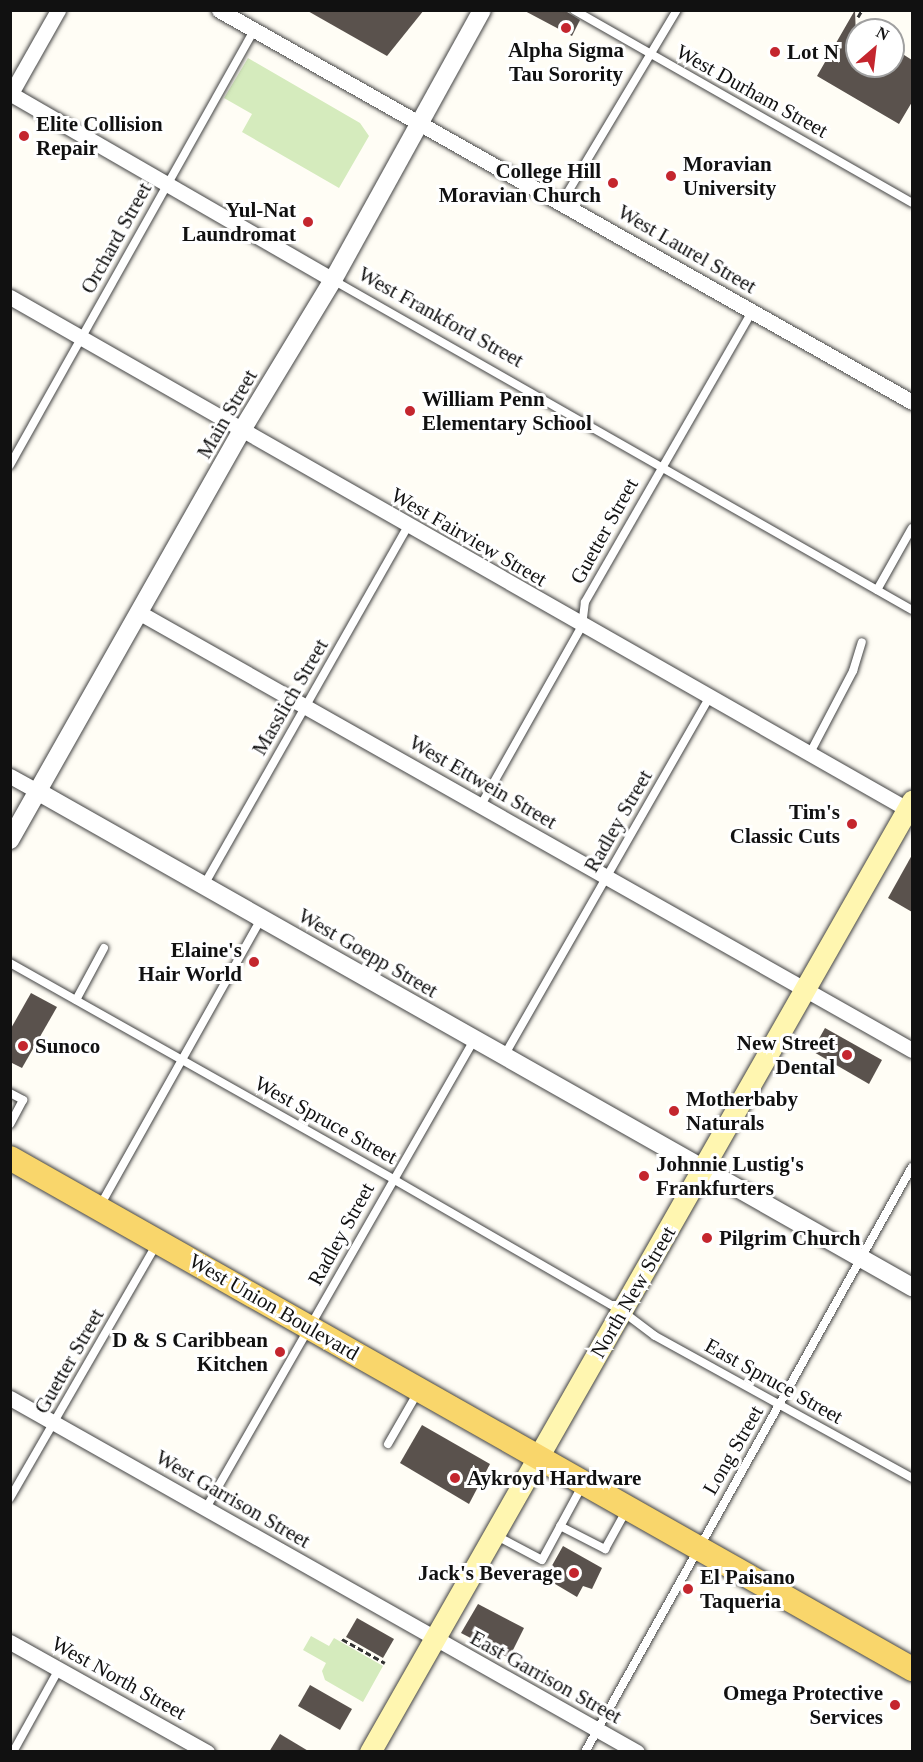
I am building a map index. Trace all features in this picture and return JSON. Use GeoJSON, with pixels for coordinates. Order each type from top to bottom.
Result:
{"type":"FeatureCollection","features":[{"type":"Feature","properties":{"kind":"main road","name":"North New Street"},"geometry":{"type":"LineString","coordinates":[[375,1750],[434,1638],[703,1170],[804,988],[911,808]]}},
{"type":"Feature","properties":{"kind":"main road","name":"West Union Boulevard"},"geometry":{"type":"LineString","coordinates":[[15,1164],[158,1241],[912,1670]]}},
{"type":"Feature","properties":{"kind":"street"},"geometry":{"type":"LineString","coordinates":[[11,94],[58,10]]}},
{"type":"Feature","properties":{"kind":"street","name":"West Laurel Street"},"geometry":{"type":"LineString","coordinates":[[219,10],[912,402]]}},
{"type":"Feature","properties":{"kind":"street","name":"Main Street"},"geometry":{"type":"LineString","coordinates":[[10,840],[242,430],[333,280],[483,10]]}},
{"type":"Feature","properties":{"kind":"street","name":"West Frankford Street"},"geometry":{"type":"LineString","coordinates":[[11,94],[333,280]]}},
{"type":"Feature","properties":{"kind":"street","name":"West Fairview Street"},"geometry":{"type":"LineString","coordinates":[[10,297],[582,626],[911,808]]}},
{"type":"Feature","properties":{"kind":"street","name":"West Ettwein Street"},"geometry":{"type":"LineString","coordinates":[[140,613],[912,1050]]}},
{"type":"Feature","properties":{"kind":"street","name":"West Goepp Street"},"geometry":{"type":"LineString","coordinates":[[10,776],[912,1287]]}},
{"type":"Feature","properties":{"kind":"street","name":"West Garrison Street"},"geometry":{"type":"LineString","coordinates":[[10,1398],[434,1638]]}},
{"type":"Feature","properties":{"kind":"street","name":"East Garrison Street"},"geometry":{"type":"LineString","coordinates":[[434,1638],[637,1752]]}},
{"type":"Feature","properties":{"kind":"street","name":"West North Street"},"geometry":{"type":"LineString","coordinates":[[10,1642],[207,1752]]}},
{"type":"Feature","properties":{"kind":"lane","name":"West Durham Street"},"geometry":{"type":"LineString","coordinates":[[574,10],[912,203]]}},
{"type":"Feature","properties":{"kind":"lane"},"geometry":{"type":"LineString","coordinates":[[562,202],[677,10]]}},
{"type":"Feature","properties":{"kind":"lane","name":"Orchard Street"},"geometry":{"type":"LineString","coordinates":[[10,465],[254,30]]}},
{"type":"Feature","properties":{"kind":"lane","name":"West Frankford Street"},"geometry":{"type":"LineString","coordinates":[[333,280],[912,610]]}},
{"type":"Feature","properties":{"kind":"lane","name":"Guetter Street"},"geometry":{"type":"LineString","coordinates":[[481,805],[582,626],[585,602],[752,311]]}},
{"type":"Feature","properties":{"kind":"lane","name":"Masslich Street"},"geometry":{"type":"LineString","coordinates":[[204,885],[408,526]]}},
{"type":"Feature","properties":{"kind":"lane"},"geometry":{"type":"LineString","coordinates":[[877,590],[912,528]]}},
{"type":"Feature","properties":{"kind":"lane"},"geometry":{"type":"LineString","coordinates":[[810,753],[853,671],[862,642]]}},
{"type":"Feature","properties":{"kind":"lane","name":"Radley Street"},"geometry":{"type":"LineString","coordinates":[[503,1057],[710,696]]}},
{"type":"Feature","properties":{"kind":"lane"},"geometry":{"type":"LineString","coordinates":[[98,1208],[261,918]]}},
{"type":"Feature","properties":{"kind":"lane"},"geometry":{"type":"LineString","coordinates":[[76,1000],[104,948]]}},
{"type":"Feature","properties":{"kind":"lane","name":"West Spruce Street"},"geometry":{"type":"LineString","coordinates":[[10,963],[622,1311]]}},
{"type":"Feature","properties":{"kind":"lane","name":"Radley Street"},"geometry":{"type":"LineString","coordinates":[[206,1508],[474,1040]]}},
{"type":"Feature","properties":{"kind":"lane"},"geometry":{"type":"LineString","coordinates":[[10,1093],[23,1100],[10,1124]]}},
{"type":"Feature","properties":{"kind":"lane","name":"Long Street"},"geometry":{"type":"LineString","coordinates":[[585,1752],[912,1167]]}},
{"type":"Feature","properties":{"kind":"lane","name":"Guetter Street"},"geometry":{"type":"LineString","coordinates":[[10,1498],[158,1241]]}},
{"type":"Feature","properties":{"kind":"lane","name":"East Spruce Street"},"geometry":{"type":"LineString","coordinates":[[622,1311],[637,1325],[912,1478]]}},
{"type":"Feature","properties":{"kind":"lane"},"geometry":{"type":"LineString","coordinates":[[388,1443],[419,1390]]}},
{"type":"Feature","properties":{"kind":"lane"},"geometry":{"type":"LineString","coordinates":[[493,1535],[542,1560],[583,1484]]}},
{"type":"Feature","properties":{"kind":"lane"},"geometry":{"type":"LineString","coordinates":[[560,1526],[605,1549],[627,1509]]}},
{"type":"Feature","properties":{"kind":"lane"},"geometry":{"type":"LineString","coordinates":[[14,1752],[59,1669]]}},
{"type":"Feature","properties":{"kind":"path"},"geometry":{"type":"LineString","coordinates":[[858,17],[862,10]]}},
{"type":"Feature","properties":{"kind":"path"},"geometry":{"type":"LineString","coordinates":[[342,1639],[385,1663]]}},
{"type":"Feature","properties":{"kind":"green space"},"geometry":{"type":"Polygon","coordinates":[[[248,58],[360,123],[369,136],[339,188],[242,132],[252,114],[224,98],[248,58]]]}},
{"type":"Feature","properties":{"kind":"green space"},"geometry":{"type":"Polygon","coordinates":[[[311,1636],[329,1646],[334,1638],[383,1666],[363,1702],[325,1680],[322,1671],[326,1663],[303,1650],[311,1636]]]}},
{"type":"Feature","properties":{"kind":"building"},"geometry":{"type":"Polygon","coordinates":[[[306,10],[424,10],[387,56],[306,10]]]}},
{"type":"Feature","properties":{"kind":"building","name":"Alpha Sigma Tau Sorority"},"geometry":{"type":"Polygon","coordinates":[[[523,10],[564,10],[580,20],[572,36],[523,10]]]}},
{"type":"Feature","properties":{"kind":"building"},"geometry":{"type":"Polygon","coordinates":[[[845,27],[845,78],[905,78],[905,56],[912,60],[912,102],[899,124],[817,76],[845,27]]]}},
{"type":"Feature","properties":{"kind":"building"},"geometry":{"type":"Polygon","coordinates":[[[912,855],[912,912],[888,898],[912,855]]]}},
{"type":"Feature","properties":{"kind":"building","name":"Sunoco"},"geometry":{"type":"Polygon","coordinates":[[[31,993],[57,1007],[22,1068],[10,1062],[10,1030],[31,993]]]}},
{"type":"Feature","properties":{"kind":"building","name":"New Street Dental"},"geometry":{"type":"Polygon","coordinates":[[[825,1028],[882,1060],[869,1084],[812,1051],[825,1028]]]}},
{"type":"Feature","properties":{"kind":"building"},"geometry":{"type":"Polygon","coordinates":[[[422,1425],[490,1464],[469,1504],[400,1463],[422,1425]]]}},
{"type":"Feature","properties":{"kind":"building","name":"Jack's Beverage"},"geometry":{"type":"Polygon","coordinates":[[[563,1546],[602,1568],[592,1589],[583,1586],[577,1597],[545,1578],[563,1546]]]}},
{"type":"Feature","properties":{"kind":"building"},"geometry":{"type":"Polygon","coordinates":[[[478,1604],[524,1628],[509,1658],[461,1633],[478,1604]]]}},
{"type":"Feature","properties":{"kind":"building"},"geometry":{"type":"Polygon","coordinates":[[[357,1618],[394,1639],[383,1658],[346,1637],[357,1618]]]}},
{"type":"Feature","properties":{"kind":"building"},"geometry":{"type":"Polygon","coordinates":[[[310,1685],[352,1709],[340,1730],[298,1706],[310,1685]]]}},
{"type":"Feature","properties":{"kind":"building"},"geometry":{"type":"Polygon","coordinates":[[[280,1734],[310,1752],[269,1752],[280,1734]]]}},
{"type":"Feature","properties":{"kind":"place","name":"Alpha Sigma Tau Sorority"},"geometry":{"type":"Point","coordinates":[566,28]}},
{"type":"Feature","properties":{"kind":"place","name":"Lot N"},"geometry":{"type":"Point","coordinates":[775,52]}},
{"type":"Feature","properties":{"kind":"place","name":"Elite Collision Repair"},"geometry":{"type":"Point","coordinates":[24,136]}},
{"type":"Feature","properties":{"kind":"place","name":"Moravian University"},"geometry":{"type":"Point","coordinates":[671,176]}},
{"type":"Feature","properties":{"kind":"place","name":"College Hill Moravian Church"},"geometry":{"type":"Point","coordinates":[613,183]}},
{"type":"Feature","properties":{"kind":"place","name":"Yul-Nat Laundromat"},"geometry":{"type":"Point","coordinates":[308,222]}},
{"type":"Feature","properties":{"kind":"place","name":"William Penn Elementary School"},"geometry":{"type":"Point","coordinates":[410,411]}},
{"type":"Feature","properties":{"kind":"place","name":"Tim's Classic Cuts"},"geometry":{"type":"Point","coordinates":[852,824]}},
{"type":"Feature","properties":{"kind":"place","name":"Elaine's Hair World"},"geometry":{"type":"Point","coordinates":[254,962]}},
{"type":"Feature","properties":{"kind":"place","name":"Sunoco"},"geometry":{"type":"Point","coordinates":[23,1046]}},
{"type":"Feature","properties":{"kind":"place","name":"New Street Dental"},"geometry":{"type":"Point","coordinates":[847,1055]}},
{"type":"Feature","properties":{"kind":"place","name":"Motherbaby Naturals"},"geometry":{"type":"Point","coordinates":[674,1111]}},
{"type":"Feature","properties":{"kind":"place","name":"Johnnie Lustig's Frankfurters"},"geometry":{"type":"Point","coordinates":[644,1176]}},
{"type":"Feature","properties":{"kind":"place","name":"Pilgrim Church"},"geometry":{"type":"Point","coordinates":[707,1238]}},
{"type":"Feature","properties":{"kind":"place","name":"D & S Caribbean Kitchen"},"geometry":{"type":"Point","coordinates":[280,1352]}},
{"type":"Feature","properties":{"kind":"place","name":"Aykroyd Hardware"},"geometry":{"type":"Point","coordinates":[455,1478]}},
{"type":"Feature","properties":{"kind":"place","name":"Jack's Beverage"},"geometry":{"type":"Point","coordinates":[574,1573]}},
{"type":"Feature","properties":{"kind":"place","name":"El Paisano Taqueria"},"geometry":{"type":"Point","coordinates":[688,1589]}},
{"type":"Feature","properties":{"kind":"place","name":"Omega Protective Services"},"geometry":{"type":"Point","coordinates":[895,1705]}}]}
